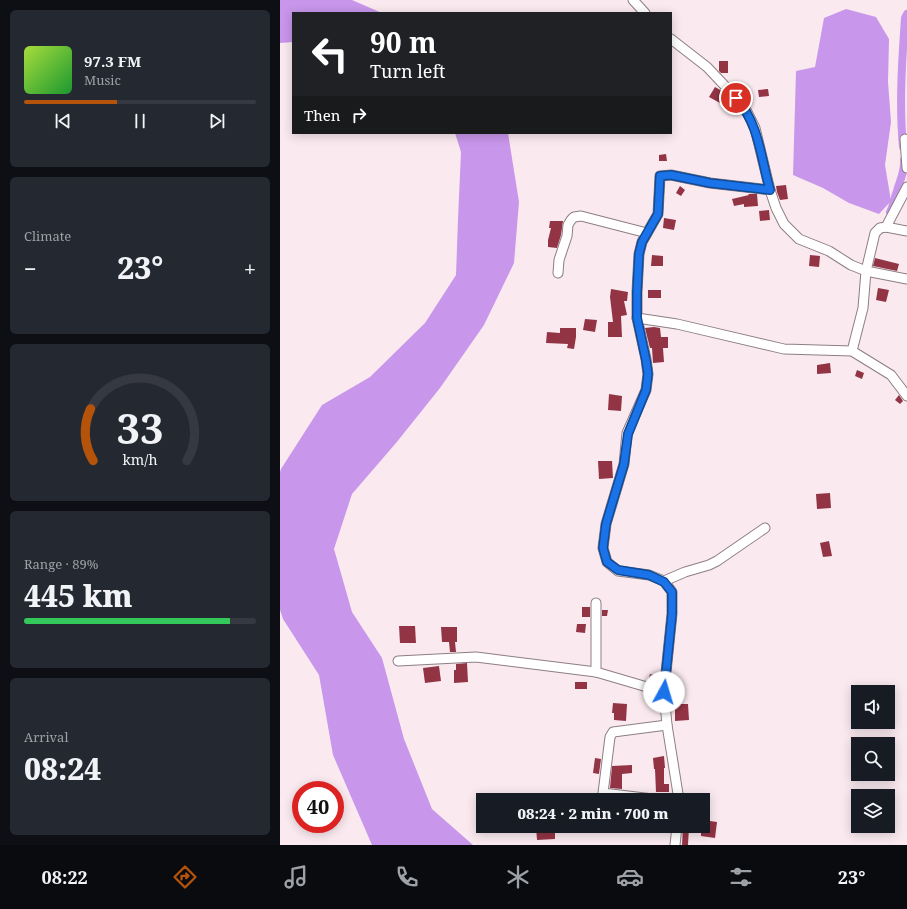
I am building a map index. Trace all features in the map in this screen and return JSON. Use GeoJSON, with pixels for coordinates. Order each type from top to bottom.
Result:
{"type":"FeatureCollection","features":[{"type":"Feature","properties":{"kind":"street"},"geometry":{"type":"LineString","coordinates":[[633,0],[644,12]]}},
{"type":"Feature","properties":{"kind":"street"},"geometry":{"type":"LineString","coordinates":[[672,40],[707,67],[744,106],[755,128],[770,190],[776,208],[784,224],[799,238],[829,251],[851,265],[866,271],[907,279]]}},
{"type":"Feature","properties":{"kind":"street"},"geometry":{"type":"LineString","coordinates":[[905,139],[907,168]]}},
{"type":"Feature","properties":{"kind":"street"},"geometry":{"type":"LineString","coordinates":[[678,793],[667,725],[664,692],[672,614],[672,592],[664,582],[649,575],[618,570],[607,562],[603,548],[606,524],[624,464],[628,434],[646,390],[648,374],[637,318],[639,254],[642,242],[658,214],[660,176],[671,175],[710,183],[770,190]]}},
{"type":"Feature","properties":{"kind":"street"},"geometry":{"type":"LineString","coordinates":[[886,227],[907,186]]}},
{"type":"Feature","properties":{"kind":"street"},"geometry":{"type":"LineString","coordinates":[[558,273],[559,260],[567,236],[568,226],[570,220],[574,217],[581,216],[647,233]]}},
{"type":"Feature","properties":{"kind":"street"},"geometry":{"type":"LineString","coordinates":[[852,351],[863,308],[866,271],[875,233],[880,228],[886,227],[907,231]]}},
{"type":"Feature","properties":{"kind":"street"},"geometry":{"type":"LineString","coordinates":[[637,318],[677,324],[784,349],[852,351],[891,375],[907,396]]}},
{"type":"Feature","properties":{"kind":"street"},"geometry":{"type":"LineString","coordinates":[[664,582],[685,572],[717,561],[765,528]]}},
{"type":"Feature","properties":{"kind":"street"},"geometry":{"type":"LineString","coordinates":[[596,603],[596,672]]}},
{"type":"Feature","properties":{"kind":"street"},"geometry":{"type":"LineString","coordinates":[[398,661],[476,657],[596,672],[664,692]]}},
{"type":"Feature","properties":{"kind":"street"},"geometry":{"type":"LineString","coordinates":[[603,793],[610,737],[613,732],[667,725]]}},
{"type":"Feature","properties":{"kind":"street"},"geometry":{"type":"LineString","coordinates":[[675,845],[676,833]]}},
{"type":"Feature","properties":{"kind":"shaded area"},"geometry":{"type":"Polygon","coordinates":[[[280,0],[352,0],[380,12],[292,12],[292,42],[280,43],[280,0]]]}},
{"type":"Feature","properties":{"kind":"shaded area"},"geometry":{"type":"Polygon","coordinates":[[[846,9],[876,17],[889,39],[888,82],[891,122],[885,165],[891,201],[879,214],[849,203],[823,188],[793,175],[796,71],[815,67],[824,18],[846,9]]]}},
{"type":"Feature","properties":{"kind":"shaded area"},"geometry":{"type":"Polygon","coordinates":[[[455,134],[508,134],[519,202],[514,263],[484,325],[440,388],[396,443],[352,494],[334,549],[352,612],[382,658],[404,739],[432,809],[473,845],[372,845],[333,755],[319,675],[283,619],[280,610],[280,472],[322,405],[370,377],[425,323],[456,275],[461,152],[455,134]]]}},
{"type":"Feature","properties":{"kind":"building"},"geometry":{"type":"Polygon","coordinates":[[[719,61],[728,61],[728,73],[721,73],[719,71],[719,61]]]}},
{"type":"Feature","properties":{"kind":"building"},"geometry":{"type":"Polygon","coordinates":[[[715,87],[725,94],[720,103],[709,97],[715,87]]]}},
{"type":"Feature","properties":{"kind":"building"},"geometry":{"type":"Polygon","coordinates":[[[768,89],[769,96],[759,97],[758,90],[768,89]]]}},
{"type":"Feature","properties":{"kind":"building"},"geometry":{"type":"Polygon","coordinates":[[[666,154],[667,161],[659,161],[659,155],[666,154]]]}},
{"type":"Feature","properties":{"kind":"building"},"geometry":{"type":"Polygon","coordinates":[[[786,185],[788,199],[780,200],[776,186],[786,185]]]}},
{"type":"Feature","properties":{"kind":"building"},"geometry":{"type":"Polygon","coordinates":[[[680,186],[685,190],[681,196],[676,193],[680,186]]]}},
{"type":"Feature","properties":{"kind":"building"},"geometry":{"type":"Polygon","coordinates":[[[748,194],[757,194],[758,206],[744,207],[744,204],[734,206],[732,199],[749,195],[748,194]]]}},
{"type":"Feature","properties":{"kind":"building"},"geometry":{"type":"Polygon","coordinates":[[[769,210],[770,220],[760,221],[759,211],[769,210]]]}},
{"type":"Feature","properties":{"kind":"building"},"geometry":{"type":"Polygon","coordinates":[[[664,218],[676,220],[674,230],[663,228],[664,218]]]}},
{"type":"Feature","properties":{"kind":"building"},"geometry":{"type":"Polygon","coordinates":[[[550,221],[563,221],[557,248],[548,247],[551,228],[549,228],[550,221]]]}},
{"type":"Feature","properties":{"kind":"building"},"geometry":{"type":"Polygon","coordinates":[[[652,255],[663,256],[663,266],[651,266],[652,255]]]}},
{"type":"Feature","properties":{"kind":"building"},"geometry":{"type":"Polygon","coordinates":[[[810,255],[820,256],[819,267],[809,266],[810,255]]]}},
{"type":"Feature","properties":{"kind":"building"},"geometry":{"type":"Polygon","coordinates":[[[875,258],[899,264],[897,271],[873,266],[875,258]]]}},
{"type":"Feature","properties":{"kind":"building"},"geometry":{"type":"Polygon","coordinates":[[[878,288],[889,290],[886,302],[876,300],[878,288]]]}},
{"type":"Feature","properties":{"kind":"building"},"geometry":{"type":"Polygon","coordinates":[[[611,289],[628,292],[627,301],[624,301],[627,315],[621,316],[622,337],[608,337],[608,322],[613,322],[610,297],[611,289]]]}},
{"type":"Feature","properties":{"kind":"building"},"geometry":{"type":"Polygon","coordinates":[[[648,290],[661,290],[661,298],[648,298],[648,290]]]}},
{"type":"Feature","properties":{"kind":"building"},"geometry":{"type":"Polygon","coordinates":[[[585,319],[597,320],[595,332],[583,330],[585,319]]]}},
{"type":"Feature","properties":{"kind":"building"},"geometry":{"type":"Polygon","coordinates":[[[560,328],[576,328],[574,349],[567,348],[568,344],[546,343],[547,332],[560,333],[560,328]]]}},
{"type":"Feature","properties":{"kind":"building"},"geometry":{"type":"Polygon","coordinates":[[[645,328],[660,328],[661,337],[668,337],[668,348],[663,348],[664,362],[653,363],[652,348],[650,348],[645,328]]]}},
{"type":"Feature","properties":{"kind":"building"},"geometry":{"type":"Polygon","coordinates":[[[830,363],[831,373],[817,374],[817,365],[830,363]]]}},
{"type":"Feature","properties":{"kind":"building"},"geometry":{"type":"Polygon","coordinates":[[[857,370],[864,373],[862,379],[855,376],[857,370]]]}},
{"type":"Feature","properties":{"kind":"building"},"geometry":{"type":"Polygon","coordinates":[[[609,394],[622,396],[621,411],[608,410],[609,394]]]}},
{"type":"Feature","properties":{"kind":"building"},"geometry":{"type":"Polygon","coordinates":[[[899,395],[903,401],[900,404],[895,400],[899,395]]]}},
{"type":"Feature","properties":{"kind":"building"},"geometry":{"type":"Polygon","coordinates":[[[598,461],[612,461],[613,478],[599,479],[598,461]]]}},
{"type":"Feature","properties":{"kind":"building"},"geometry":{"type":"Polygon","coordinates":[[[830,493],[831,508],[817,509],[816,494],[830,493]]]}},
{"type":"Feature","properties":{"kind":"building"},"geometry":{"type":"Polygon","coordinates":[[[829,541],[832,556],[823,557],[820,543],[829,541]]]}},
{"type":"Feature","properties":{"kind":"building"},"geometry":{"type":"Polygon","coordinates":[[[582,607],[590,607],[590,617],[582,617],[582,607]]]}},
{"type":"Feature","properties":{"kind":"building"},"geometry":{"type":"Polygon","coordinates":[[[602,610],[608,610],[607,616],[602,616],[602,610]]]}},
{"type":"Feature","properties":{"kind":"building"},"geometry":{"type":"Polygon","coordinates":[[[577,624],[586,624],[585,633],[576,632],[577,624]]]}},
{"type":"Feature","properties":{"kind":"building"},"geometry":{"type":"Polygon","coordinates":[[[399,626],[415,626],[416,643],[400,643],[399,626]]]}},
{"type":"Feature","properties":{"kind":"building"},"geometry":{"type":"Polygon","coordinates":[[[441,627],[457,627],[457,642],[455,642],[456,652],[450,652],[449,642],[442,642],[441,627]]]}},
{"type":"Feature","properties":{"kind":"building"},"geometry":{"type":"Polygon","coordinates":[[[467,663],[468,682],[454,683],[454,670],[456,670],[456,664],[467,663]]]}},
{"type":"Feature","properties":{"kind":"building"},"geometry":{"type":"Polygon","coordinates":[[[439,666],[441,681],[425,683],[423,668],[439,666]]]}},
{"type":"Feature","properties":{"kind":"building"},"geometry":{"type":"Polygon","coordinates":[[[650,674],[658,676],[656,683],[648,681],[650,674]]]}},
{"type":"Feature","properties":{"kind":"building"},"geometry":{"type":"Polygon","coordinates":[[[575,682],[587,682],[587,689],[575,689],[575,682]]]}},
{"type":"Feature","properties":{"kind":"building"},"geometry":{"type":"Polygon","coordinates":[[[613,703],[627,704],[626,721],[614,720],[614,713],[612,713],[613,703]]]}},
{"type":"Feature","properties":{"kind":"building"},"geometry":{"type":"Polygon","coordinates":[[[675,704],[688,704],[689,720],[675,721],[675,704]]]}},
{"type":"Feature","properties":{"kind":"building"},"geometry":{"type":"Polygon","coordinates":[[[664,756],[664,784],[669,784],[669,792],[656,792],[653,758],[664,756]]]}},
{"type":"Feature","properties":{"kind":"building"},"geometry":{"type":"Polygon","coordinates":[[[595,758],[601,759],[599,774],[593,773],[595,758]]]}},
{"type":"Feature","properties":{"kind":"building"},"geometry":{"type":"Polygon","coordinates":[[[632,765],[632,773],[622,774],[622,789],[610,788],[612,766],[632,765]]]}},
{"type":"Feature","properties":{"kind":"building"},"geometry":{"type":"Polygon","coordinates":[[[710,821],[717,822],[715,838],[701,836],[701,833],[710,833],[710,821]]]}},
{"type":"Feature","properties":{"kind":"building"},"geometry":{"type":"Polygon","coordinates":[[[536,833],[555,833],[555,839],[537,840],[536,833]]]}},
{"type":"Feature","properties":{"kind":"building"},"geometry":{"type":"Polygon","coordinates":[[[683,833],[689,833],[688,845],[682,845],[683,833]]]}},
{"type":"Feature","properties":{"kind":"waterway"},"geometry":{"type":"LineString","coordinates":[[903,147],[901,82],[905,18],[907,14]]}},
{"type":"Feature","properties":{"kind":"waterway"},"geometry":{"type":"LineString","coordinates":[[890,212],[903,172],[904,160]]}},
{"type":"Feature","properties":{"kind":"route"},"geometry":{"type":"LineString","coordinates":[[664,692],[672,614],[672,592],[664,582],[649,575],[618,570],[607,562],[603,548],[606,524],[624,464],[628,434],[646,390],[648,374],[637,318],[639,254],[642,242],[658,214],[660,176],[671,175],[710,183],[770,190],[755,128],[744,106],[736,98]]}}]}
